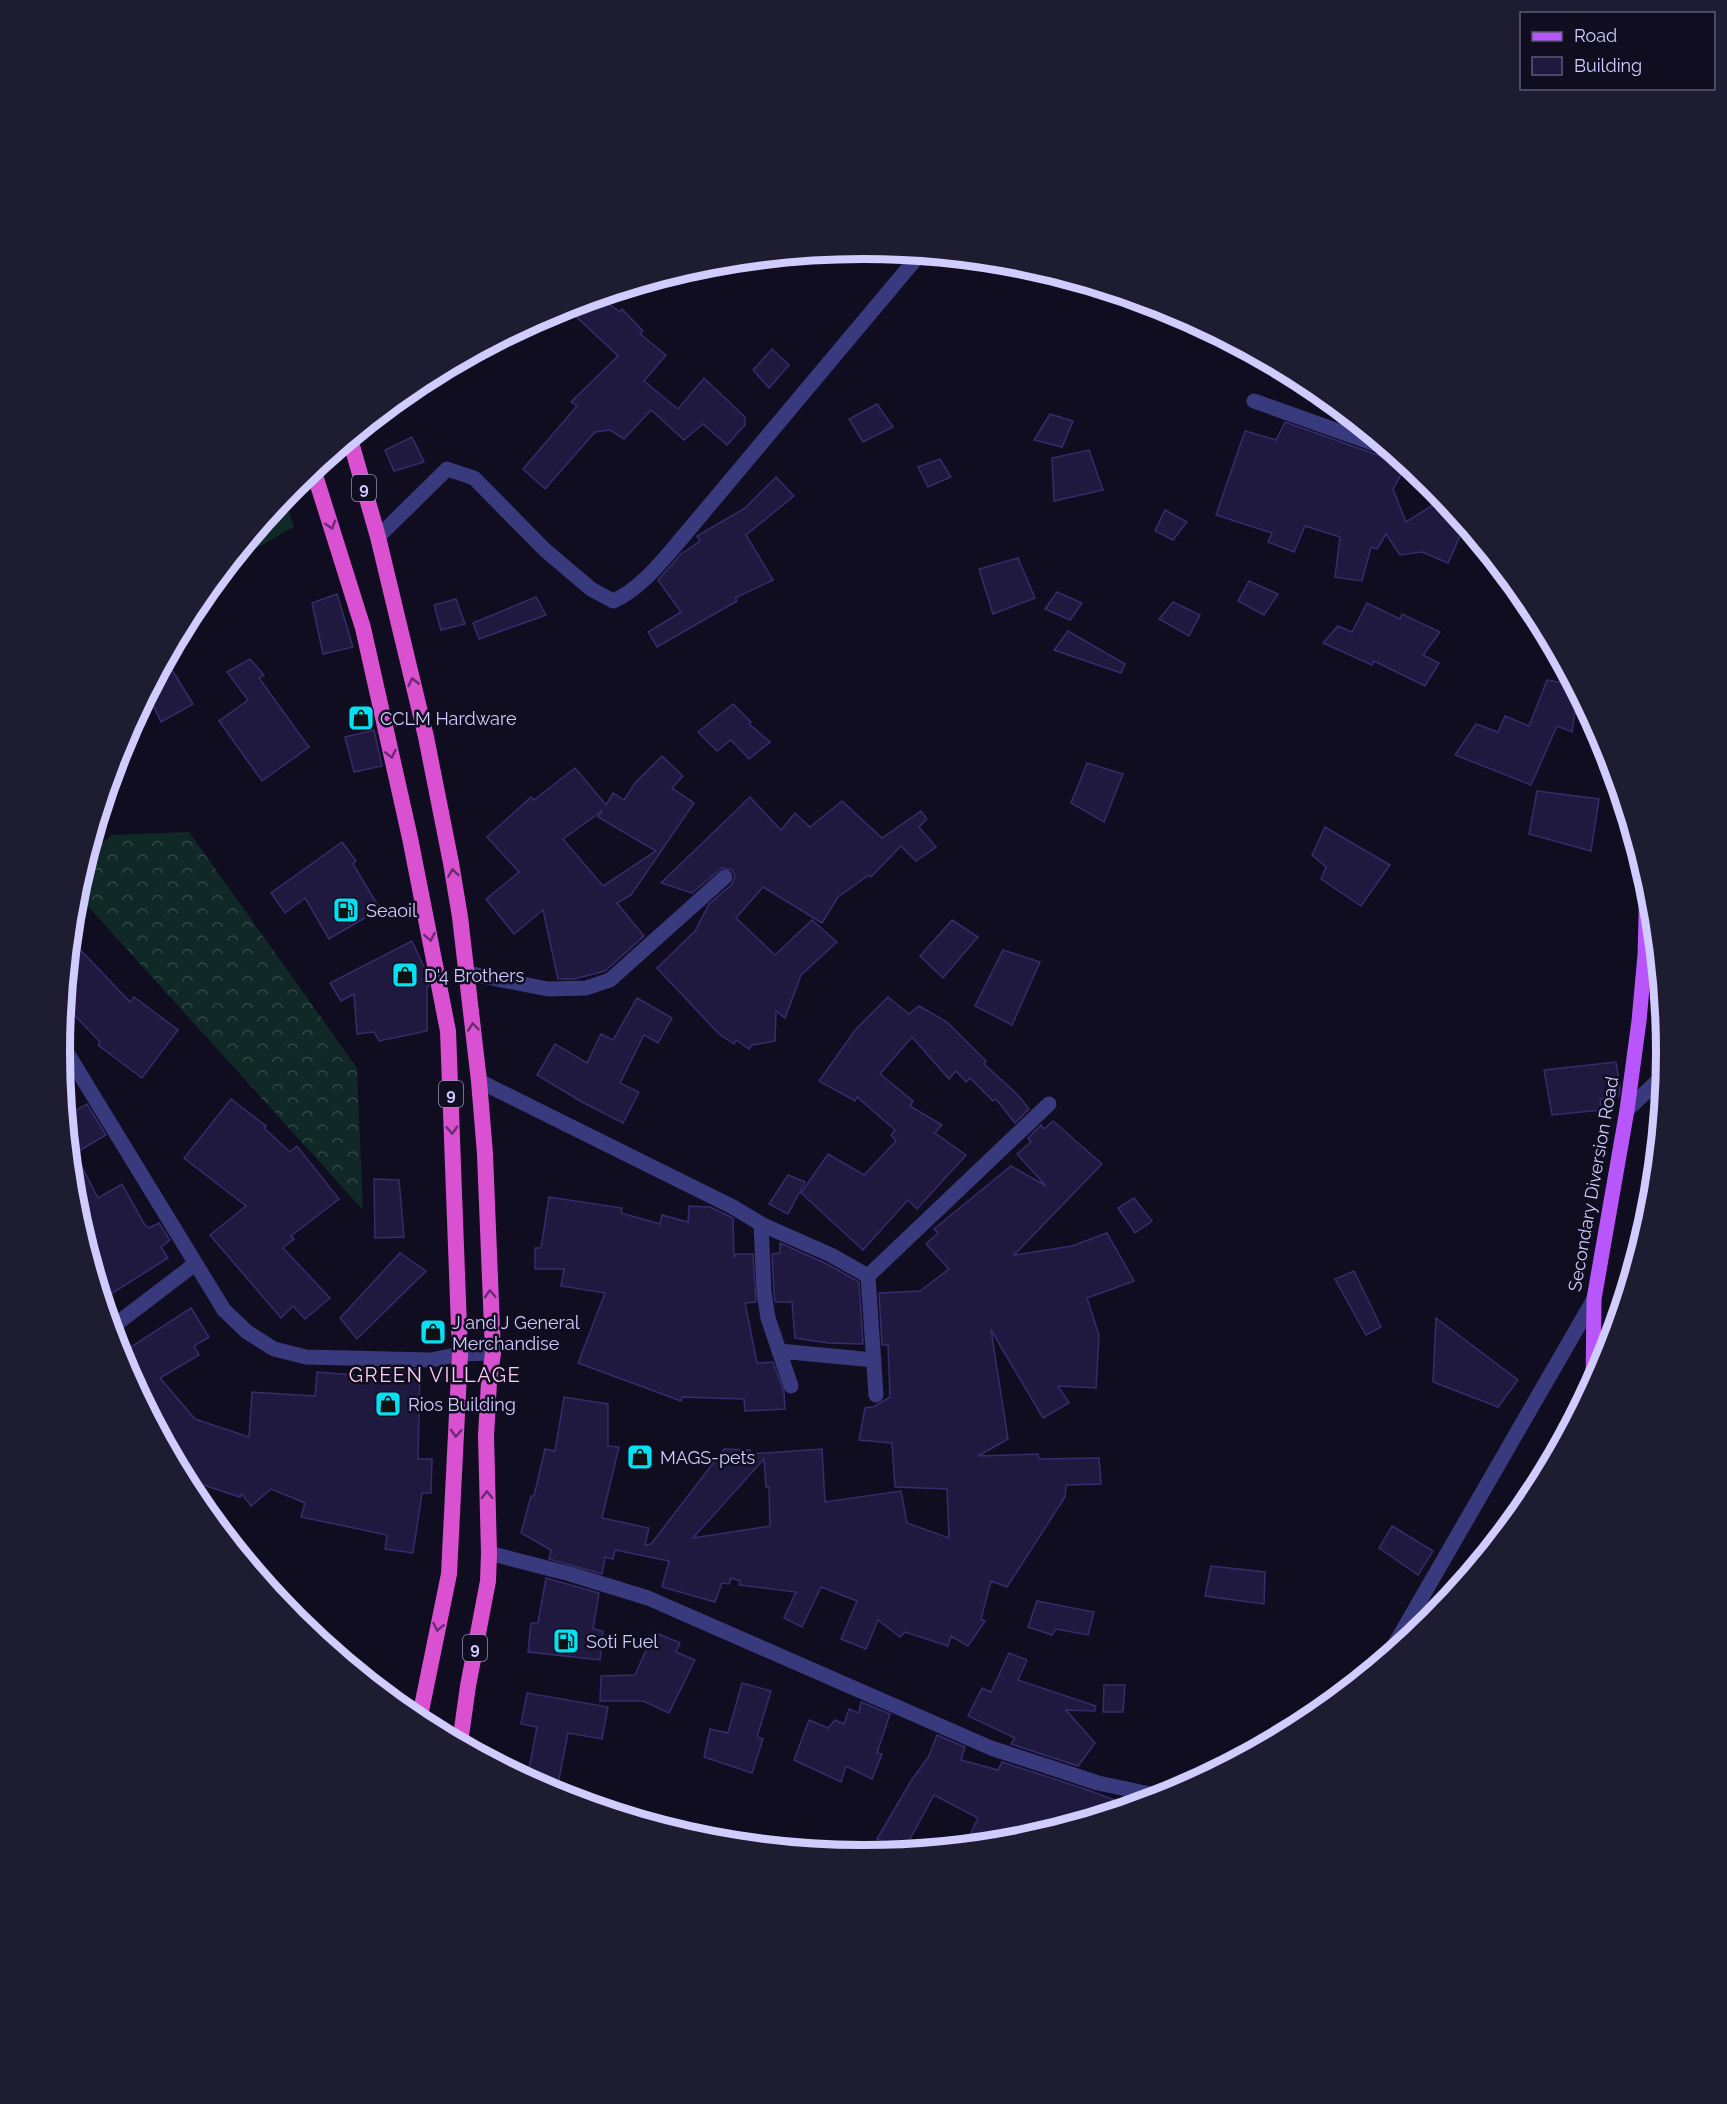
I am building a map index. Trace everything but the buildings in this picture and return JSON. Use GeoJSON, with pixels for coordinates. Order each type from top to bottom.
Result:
{"type":"FeatureCollection","features":[{"type":"Feature","properties":{"kind":"highway","name":"9"},"geometry":{"type":"LineString","coordinates":[[352,447],[378,537],[426,737],[452,863],[479,1081],[485,1154],[494,1353],[489,1382],[486,1436],[489,1553],[488,1581],[461,1735]]}},
{"type":"Feature","properties":{"kind":"highway","name":"9"},"geometry":{"type":"LineString","coordinates":[[316,479],[363,628],[410,838],[448,1031],[460,1354],[449,1574],[420,1709]]}},
{"type":"Feature","properties":{"kind":"main road","name":"Secondary Diversion Road"},"geometry":{"type":"LineString","coordinates":[[1594,1299],[1627,1110],[1639,1021],[1646,924]]}},
{"type":"Feature","properties":{"kind":"main road"},"geometry":{"type":"LineString","coordinates":[[1593,1361],[1594,1299]]}},
{"type":"Feature","properties":{"kind":"street"},"geometry":{"type":"LineString","coordinates":[[378,537],[447,469],[474,478],[545,550],[591,589],[613,601],[626,596],[664,559],[914,261]]}},
{"type":"Feature","properties":{"kind":"street"},"geometry":{"type":"LineString","coordinates":[[1254,401],[1369,442]]}},
{"type":"Feature","properties":{"kind":"street"},"geometry":{"type":"LineString","coordinates":[[467,973],[548,989],[586,988],[610,980],[725,877]]}},
{"type":"Feature","properties":{"kind":"street"},"geometry":{"type":"LineString","coordinates":[[70,1058],[224,1310],[248,1332],[273,1349],[306,1357],[430,1360],[460,1354],[494,1353]]}},
{"type":"Feature","properties":{"kind":"street"},"geometry":{"type":"LineString","coordinates":[[479,1081],[733,1207],[761,1224],[831,1255],[868,1276]]}},
{"type":"Feature","properties":{"kind":"street"},"geometry":{"type":"LineString","coordinates":[[1627,1110],[1655,1083]]}},
{"type":"Feature","properties":{"kind":"street"},"geometry":{"type":"LineString","coordinates":[[868,1276],[1049,1104]]}},
{"type":"Feature","properties":{"kind":"street"},"geometry":{"type":"LineString","coordinates":[[761,1224],[764,1292],[768,1318],[790,1386]]}},
{"type":"Feature","properties":{"kind":"street"},"geometry":{"type":"LineString","coordinates":[[119,1322],[195,1264]]}},
{"type":"Feature","properties":{"kind":"street"},"geometry":{"type":"LineString","coordinates":[[868,1276],[876,1395]]}},
{"type":"Feature","properties":{"kind":"street","name":"Secondary Diversion Road"},"geometry":{"type":"LineString","coordinates":[[1400,1635],[1594,1299]]}},
{"type":"Feature","properties":{"kind":"street"},"geometry":{"type":"LineString","coordinates":[[779,1351],[844,1359],[874,1360]]}},
{"type":"Feature","properties":{"kind":"street"},"geometry":{"type":"LineString","coordinates":[[489,1553],[570,1574],[648,1598],[991,1748],[1098,1783],[1145,1793]]}},
{"type":"Feature","properties":{"kind":"green space"},"geometry":{"type":"Polygon","coordinates":[[[287,508],[294,527],[246,554],[287,508]]]}},
{"type":"Feature","properties":{"kind":"green space"},"geometry":{"type":"Polygon","coordinates":[[[189,832],[357,1068],[363,1210],[85,903],[98,847],[112,835],[189,832]]]}},
{"type":"Feature","properties":{"kind":"place","name":"CCLM Hardware"},"geometry":{"type":"Point","coordinates":[361,718]}},
{"type":"Feature","properties":{"kind":"place","name":"Seaoil"},"geometry":{"type":"Point","coordinates":[346,910]}},
{"type":"Feature","properties":{"kind":"place","name":"D'4 Brothers"},"geometry":{"type":"Point","coordinates":[405,975]}},
{"type":"Feature","properties":{"kind":"place","name":"J and J General Merchandise"},"geometry":{"type":"Point","coordinates":[433,1332]}},
{"type":"Feature","properties":{"kind":"place","name":"Rios Building"},"geometry":{"type":"Point","coordinates":[388,1404]}},
{"type":"Feature","properties":{"kind":"place","name":"MAGS-pets"},"geometry":{"type":"Point","coordinates":[640,1457]}},
{"type":"Feature","properties":{"kind":"place","name":"Soti Fuel"},"geometry":{"type":"Point","coordinates":[566,1641]}},
{"type":"Feature","properties":{"kind":"district","name":"GREEN VILLAGE"},"geometry":{"type":"Point","coordinates":[435,1375]}}]}
